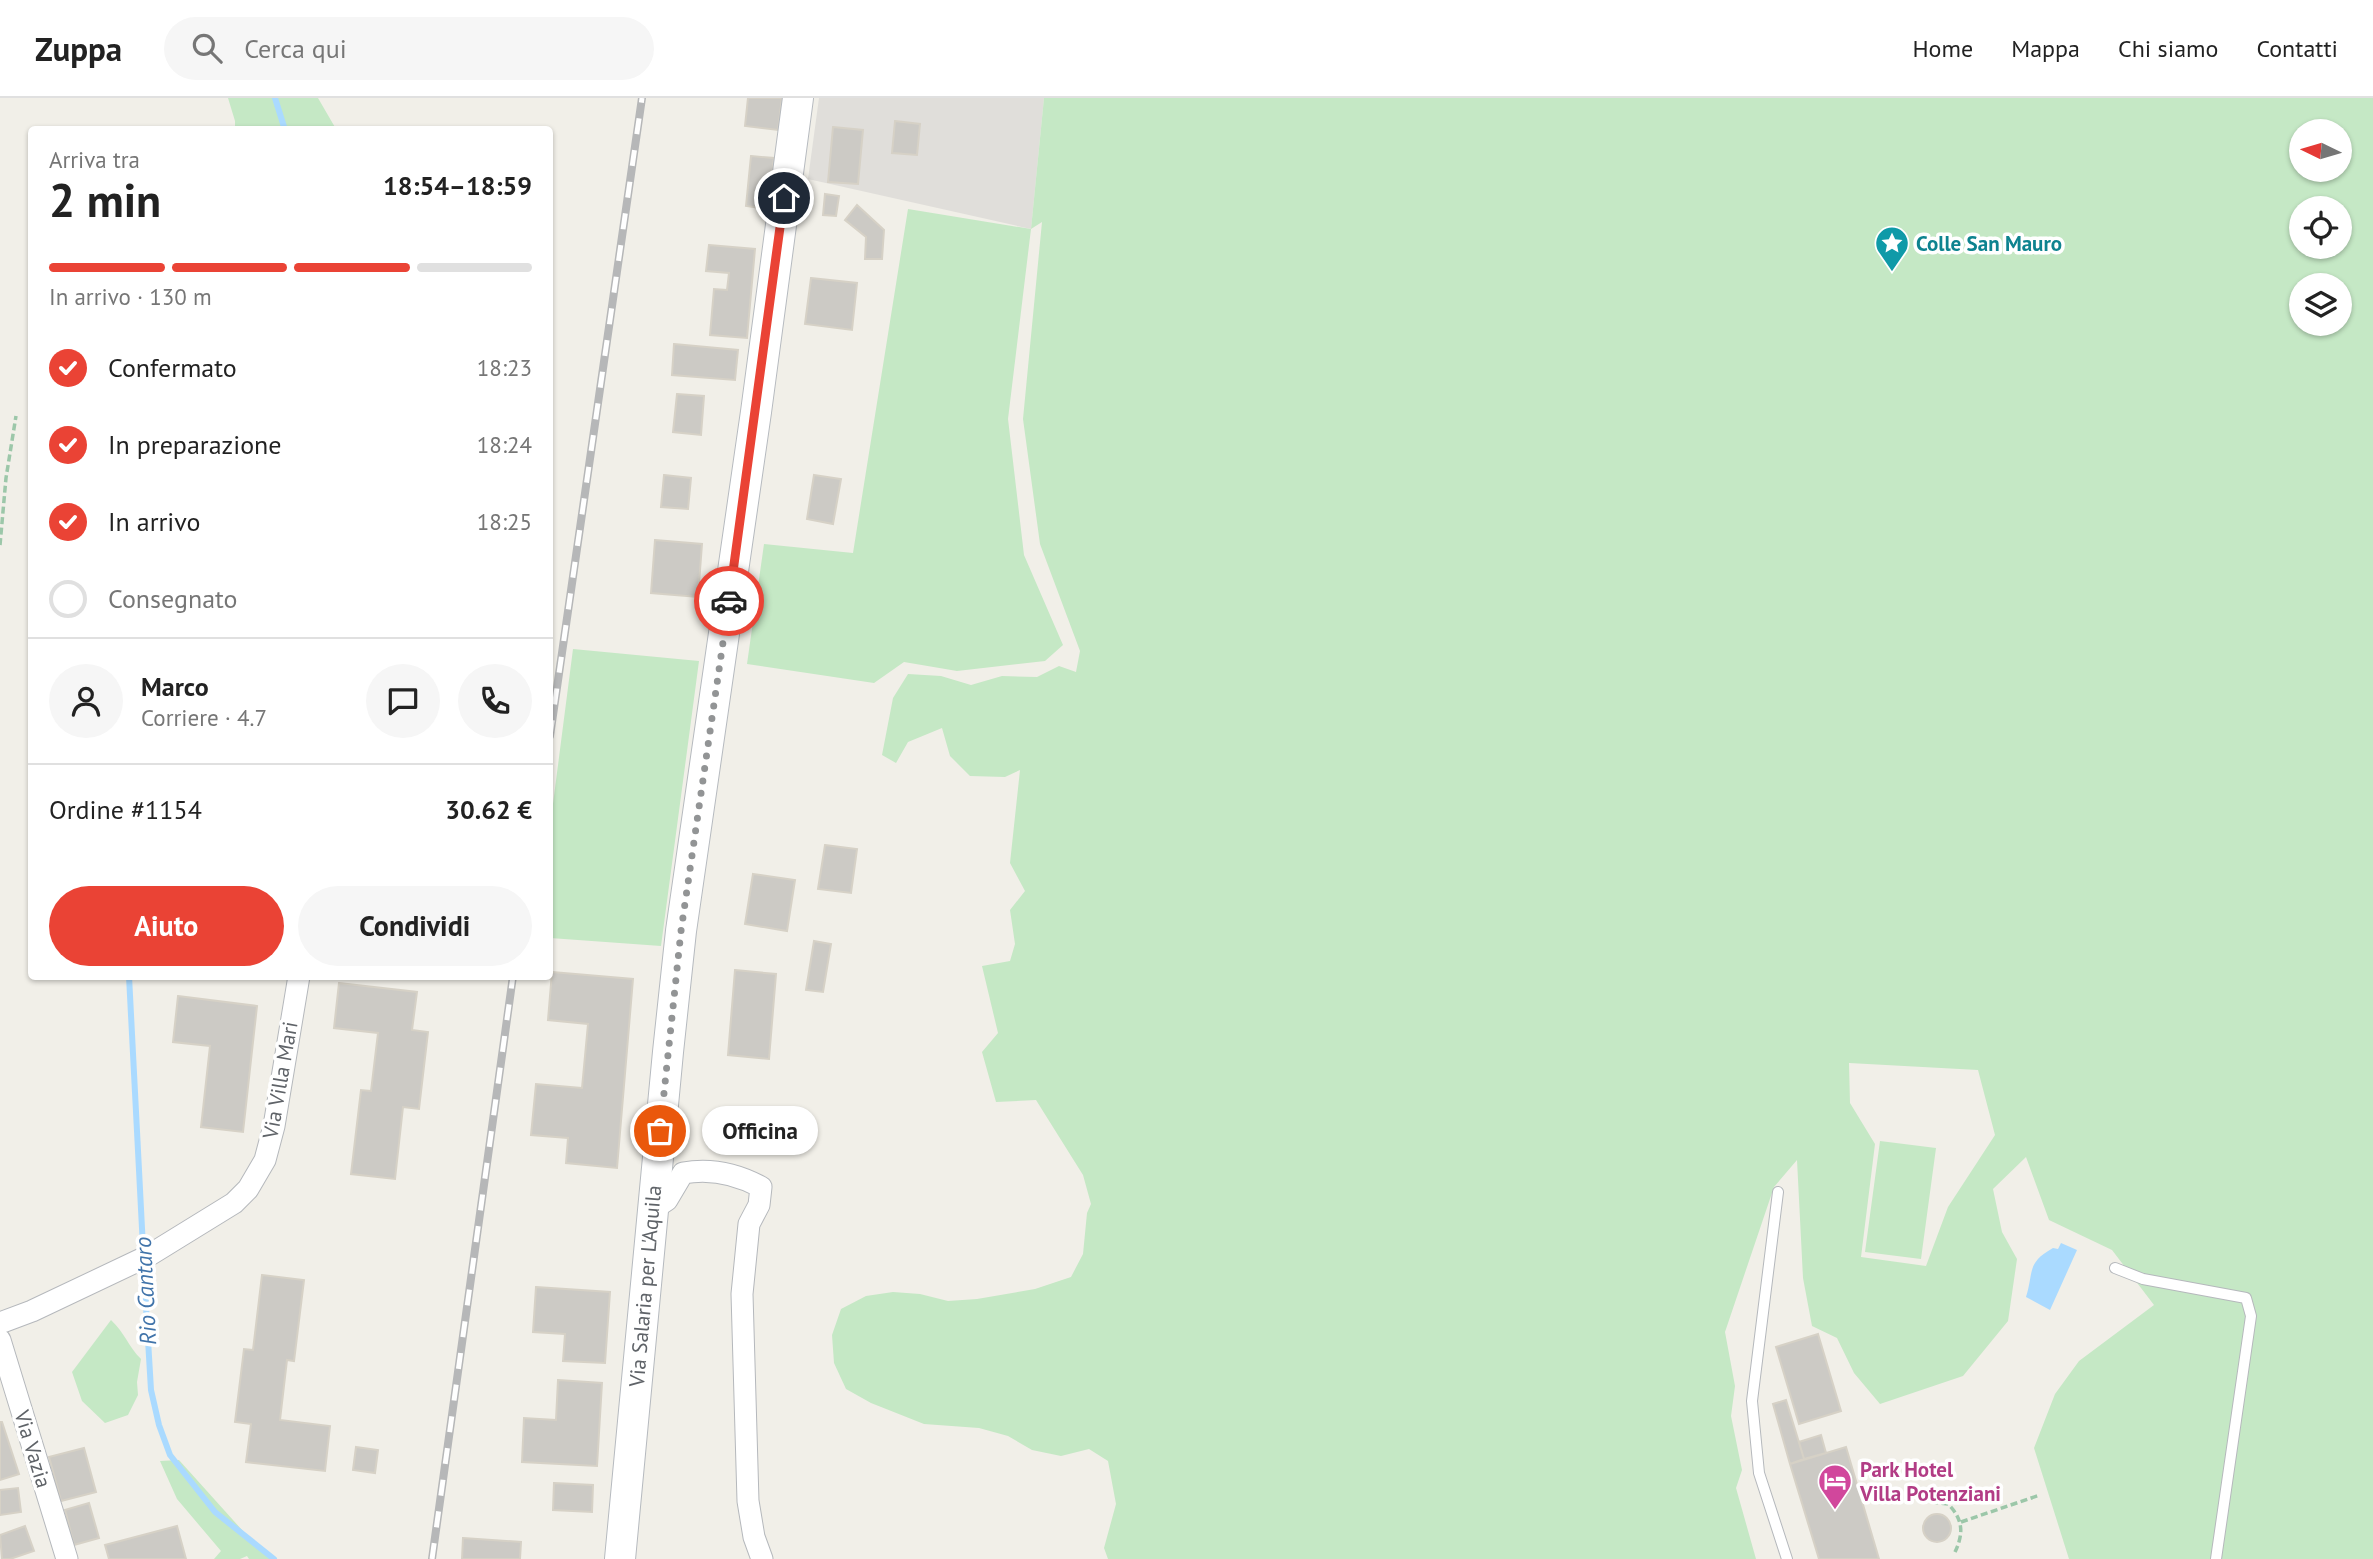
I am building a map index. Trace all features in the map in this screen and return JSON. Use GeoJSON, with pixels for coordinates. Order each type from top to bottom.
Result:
{"type":"FeatureCollection","features":[{"type":"Feature","properties":{"kind":"main road","name":"Via Salaria per L'Aquila"},"geometry":{"type":"LineString","coordinates":[[620,1559],[681,931],[798,98]]}},
{"type":"Feature","properties":{"kind":"street","name":"Via Villa Mari"},"geometry":{"type":"LineString","coordinates":[[0,1323],[32,1311],[148,1256],[234,1203],[248,1189],[265,1160],[274,1126],[298,980]]}},
{"type":"Feature","properties":{"kind":"street"},"geometry":{"type":"LineString","coordinates":[[652,1210],[667,1200],[683,1173],[708,1171],[742,1177],[761,1187],[759,1205],[750,1224],[742,1294],[748,1501],[754,1537],[762,1559]]}},
{"type":"Feature","properties":{"kind":"street","name":"Via Vazia"},"geometry":{"type":"LineString","coordinates":[[0,1339],[67,1559]]}},
{"type":"Feature","properties":{"kind":"lane"},"geometry":{"type":"LineString","coordinates":[[1778,1192],[1752,1401],[1759,1473],[1787,1559]]}},
{"type":"Feature","properties":{"kind":"lane"},"geometry":{"type":"LineString","coordinates":[[2115,1268],[2143,1279],[2246,1298],[2251,1316],[2216,1559]]}},
{"type":"Feature","properties":{"kind":"path"},"geometry":{"type":"LineString","coordinates":[[0,545],[6,478],[16,416]]}},
{"type":"Feature","properties":{"kind":"path"},"geometry":{"type":"LineString","coordinates":[[1961,1522],[2040,1495]]}},
{"type":"Feature","properties":{"kind":"path"},"geometry":{"type":"LineString","coordinates":[[1931,1502],[1948,1504],[1961,1522],[1961,1540],[1955,1552]]}},
{"type":"Feature","properties":{"kind":"shaded area"},"geometry":{"type":"Polygon","coordinates":[[[819,98],[1044,98],[1031,229],[808,179],[819,98]]]}},
{"type":"Feature","properties":{"kind":"green space"},"geometry":{"type":"Polygon","coordinates":[[[228,98],[318,98],[334,126],[235,126],[228,98]]]}},
{"type":"Feature","properties":{"kind":"green space"},"geometry":{"type":"Polygon","coordinates":[[[1044,98],[2373,98],[2373,1559],[2069,1559],[2034,1448],[2055,1394],[2079,1361],[2154,1305],[2112,1250],[2049,1220],[2026,1157],[1993,1189],[2002,1232],[2017,1259],[2008,1321],[1963,1376],[1880,1404],[1854,1373],[1837,1338],[1812,1326],[1803,1278],[1797,1160],[1774,1187],[1725,1332],[1735,1386],[1731,1416],[1742,1470],[1736,1488],[1756,1559],[1108,1559],[1104,1548],[1116,1504],[1108,1461],[1089,1449],[1061,1456],[1032,1450],[1008,1436],[979,1428],[924,1424],[871,1403],[846,1389],[834,1363],[832,1335],[841,1309],[866,1296],[893,1292],[920,1294],[948,1301],[1035,1289],[1071,1277],[1083,1254],[1087,1213],[1091,1204],[1083,1175],[1036,1100],[996,1102],[982,1052],[998,1033],[982,966],[1010,961],[1015,944],[1010,910],[1025,891],[1010,863],[1020,770],[1005,777],[970,776],[950,756],[942,728],[908,742],[896,763],[882,755],[893,698],[908,674],[941,676],[971,685],[1002,676],[1037,677],[1059,666],[1076,672],[1080,651],[1040,544],[1023,419],[1042,222],[1031,229],[1044,98]],[[1849,1063],[1850,1103],[1875,1144],[1861,1257],[1926,1266],[1948,1207],[1995,1135],[1978,1070],[1849,1063]]]}},
{"type":"Feature","properties":{"kind":"green space"},"geometry":{"type":"Polygon","coordinates":[[[908,209],[1031,229],[1008,419],[1024,555],[1063,645],[1045,661],[957,671],[904,662],[874,683],[747,664],[764,544],[853,553],[908,209]]]}},
{"type":"Feature","properties":{"kind":"green space"},"geometry":{"type":"Polygon","coordinates":[[[573,649],[699,661],[661,946],[553,938],[553,804],[573,649]]]}},
{"type":"Feature","properties":{"kind":"green space"},"geometry":{"type":"Polygon","coordinates":[[[1880,1141],[1936,1148],[1921,1259],[1865,1252],[1880,1141]]]}},
{"type":"Feature","properties":{"kind":"green space"},"geometry":{"type":"Polygon","coordinates":[[[111,1320],[141,1359],[138,1395],[128,1415],[105,1423],[82,1401],[72,1372],[111,1320]]]}},
{"type":"Feature","properties":{"kind":"green space"},"geometry":{"type":"Polygon","coordinates":[[[179,1460],[270,1559],[249,1559],[247,1556],[240,1559],[214,1559],[221,1551],[177,1499],[160,1461],[179,1460]]]}},
{"type":"Feature","properties":{"kind":"water"},"geometry":{"type":"Polygon","coordinates":[[[2061,1243],[2077,1250],[2050,1310],[2026,1297],[2035,1264],[2044,1253],[2053,1248],[2058,1249],[2061,1243]]]}},
{"type":"Feature","properties":{"kind":"building"},"geometry":{"type":"Polygon","coordinates":[[[748,98],[782,98],[778,130],[745,126],[748,98]]]}},
{"type":"Feature","properties":{"kind":"building"},"geometry":{"type":"Polygon","coordinates":[[[895,121],[920,124],[917,155],[892,153],[895,121]]]}},
{"type":"Feature","properties":{"kind":"building"},"geometry":{"type":"Polygon","coordinates":[[[833,127],[863,130],[858,184],[828,182],[833,127]]]}},
{"type":"Feature","properties":{"kind":"building"},"geometry":{"type":"Polygon","coordinates":[[[751,156],[774,158],[768,209],[746,206],[751,156]]]}},
{"type":"Feature","properties":{"kind":"building"},"geometry":{"type":"Polygon","coordinates":[[[825,194],[839,196],[836,216],[823,215],[825,194]]]}},
{"type":"Feature","properties":{"kind":"building"},"geometry":{"type":"Polygon","coordinates":[[[857,205],[884,230],[882,259],[865,259],[866,237],[845,220],[857,205]]]}},
{"type":"Feature","properties":{"kind":"building"},"geometry":{"type":"Polygon","coordinates":[[[709,245],[755,249],[747,338],[710,335],[714,289],[727,290],[729,273],[706,271],[709,245]]]}},
{"type":"Feature","properties":{"kind":"building"},"geometry":{"type":"Polygon","coordinates":[[[811,278],[857,283],[852,330],[805,324],[811,278]]]}},
{"type":"Feature","properties":{"kind":"building"},"geometry":{"type":"Polygon","coordinates":[[[674,344],[738,350],[735,380],[672,375],[674,344]]]}},
{"type":"Feature","properties":{"kind":"building"},"geometry":{"type":"Polygon","coordinates":[[[677,394],[704,396],[701,435],[673,432],[677,394]]]}},
{"type":"Feature","properties":{"kind":"building"},"geometry":{"type":"Polygon","coordinates":[[[664,475],[691,478],[688,509],[661,507],[664,475]]]}},
{"type":"Feature","properties":{"kind":"building"},"geometry":{"type":"Polygon","coordinates":[[[814,475],[841,479],[833,524],[807,519],[814,475]]]}},
{"type":"Feature","properties":{"kind":"building"},"geometry":{"type":"Polygon","coordinates":[[[655,540],[702,544],[698,597],[651,593],[655,540]]]}},
{"type":"Feature","properties":{"kind":"building"},"geometry":{"type":"Polygon","coordinates":[[[825,845],[857,849],[851,893],[818,889],[825,845]]]}},
{"type":"Feature","properties":{"kind":"building"},"geometry":{"type":"Polygon","coordinates":[[[753,874],[795,880],[787,931],[745,924],[753,874]]]}},
{"type":"Feature","properties":{"kind":"building"},"geometry":{"type":"Polygon","coordinates":[[[814,941],[831,944],[823,992],[806,990],[814,941]]]}},
{"type":"Feature","properties":{"kind":"building"},"geometry":{"type":"Polygon","coordinates":[[[735,970],[776,974],[769,1059],[728,1055],[735,970]]]}},
{"type":"Feature","properties":{"kind":"building"},"geometry":{"type":"Polygon","coordinates":[[[553,972],[633,979],[617,1168],[566,1163],[568,1138],[531,1135],[536,1084],[582,1088],[588,1024],[548,1020],[553,972]]]}},
{"type":"Feature","properties":{"kind":"building"},"geometry":{"type":"Polygon","coordinates":[[[339,983],[417,992],[412,1030],[428,1032],[419,1109],[403,1107],[395,1179],[351,1174],[361,1090],[371,1091],[378,1033],[334,1028],[339,983]]]}},
{"type":"Feature","properties":{"kind":"building"},"geometry":{"type":"Polygon","coordinates":[[[178,996],[257,1006],[243,1132],[201,1127],[210,1046],[173,1042],[178,996]]]}},
{"type":"Feature","properties":{"kind":"building"},"geometry":{"type":"Polygon","coordinates":[[[262,1275],[304,1280],[294,1361],[287,1360],[280,1420],[330,1426],[325,1471],[246,1462],[251,1424],[235,1422],[244,1349],[253,1350],[262,1275]]]}},
{"type":"Feature","properties":{"kind":"building"},"geometry":{"type":"Polygon","coordinates":[[[536,1287],[610,1292],[605,1363],[563,1361],[565,1334],[533,1332],[536,1287]]]}},
{"type":"Feature","properties":{"kind":"building"},"geometry":{"type":"Polygon","coordinates":[[[1818,1334],[1841,1411],[1799,1424],[1776,1347],[1818,1334]]]}},
{"type":"Feature","properties":{"kind":"building"},"geometry":{"type":"Polygon","coordinates":[[[558,1380],[602,1383],[597,1466],[522,1462],[524,1418],[556,1420],[558,1380]]]}},
{"type":"Feature","properties":{"kind":"building"},"geometry":{"type":"Polygon","coordinates":[[[1786,1400],[1804,1459],[1790,1464],[1773,1404],[1786,1400]]]}},
{"type":"Feature","properties":{"kind":"building"},"geometry":{"type":"Polygon","coordinates":[[[0,1422],[19,1474],[0,1480],[0,1422]]]}},
{"type":"Feature","properties":{"kind":"building"},"geometry":{"type":"Polygon","coordinates":[[[1821,1435],[1826,1453],[1804,1459],[1799,1442],[1821,1435]]]}},
{"type":"Feature","properties":{"kind":"building"},"geometry":{"type":"Polygon","coordinates":[[[356,1447],[378,1450],[375,1473],[353,1470],[356,1447]]]}},
{"type":"Feature","properties":{"kind":"building","name":"Park Hotel Villa Potenziani"},"geometry":{"type":"Polygon","coordinates":[[[1846,1447],[1879,1559],[1819,1559],[1790,1464],[1846,1447]]]}},
{"type":"Feature","properties":{"kind":"building"},"geometry":{"type":"Polygon","coordinates":[[[84,1448],[96,1492],[61,1501],[49,1457],[84,1448]]]}},
{"type":"Feature","properties":{"kind":"building"},"geometry":{"type":"Polygon","coordinates":[[[554,1483],[593,1485],[592,1512],[553,1510],[554,1483]]]}},
{"type":"Feature","properties":{"kind":"building"},"geometry":{"type":"Polygon","coordinates":[[[18,1488],[21,1512],[0,1515],[0,1490],[18,1488]]]}},
{"type":"Feature","properties":{"kind":"building"},"geometry":{"type":"Polygon","coordinates":[[[89,1503],[99,1538],[74,1545],[65,1510],[89,1503]]]}},
{"type":"Feature","properties":{"kind":"building"},"geometry":{"type":"Polygon","coordinates":[[[1937,1514],[1947,1518],[1951,1528],[1947,1538],[1937,1542],[1927,1538],[1923,1528],[1927,1518],[1937,1514]]]}},
{"type":"Feature","properties":{"kind":"building"},"geometry":{"type":"Polygon","coordinates":[[[25,1526],[34,1551],[2,1559],[0,1535],[25,1526]]]}},
{"type":"Feature","properties":{"kind":"building"},"geometry":{"type":"Polygon","coordinates":[[[177,1526],[186,1559],[109,1559],[105,1545],[177,1526]]]}},
{"type":"Feature","properties":{"kind":"building"},"geometry":{"type":"Polygon","coordinates":[[[463,1538],[521,1542],[520,1559],[462,1559],[463,1538]]]}},
{"type":"Feature","properties":{"kind":"waterway","name":"Rio Cantaro"},"geometry":{"type":"LineString","coordinates":[[275,98],[284,126]]}},
{"type":"Feature","properties":{"kind":"waterway","name":"Rio Cantaro"},"geometry":{"type":"LineString","coordinates":[[129,980],[151,1390],[159,1425],[170,1455],[215,1512],[274,1559]]}},
{"type":"Feature","properties":{"kind":"railway"},"geometry":{"type":"LineString","coordinates":[[553,715],[642,98]]}},
{"type":"Feature","properties":{"kind":"railway"},"geometry":{"type":"LineString","coordinates":[[432,1559],[512,980]]}},
{"type":"Feature","properties":{"kind":"way so far"},"geometry":{"type":"LineString","coordinates":[[660,1131],[681,931],[729,601]]}},
{"type":"Feature","properties":{"kind":"place","name":"Colle San Mauro"},"geometry":{"type":"Point","coordinates":[1892,273]}},
{"type":"Feature","properties":{"kind":"place","name":"Officina"},"geometry":{"type":"Point","coordinates":[660,1131]}},
{"type":"Feature","properties":{"kind":"place","name":"Park Hotel Villa Potenziani"},"geometry":{"type":"Point","coordinates":[1835,1511]}},
{"type":"Feature","properties":{"kind":"route"},"geometry":{"type":"LineString","coordinates":[[729,601],[784,198]]}}]}
